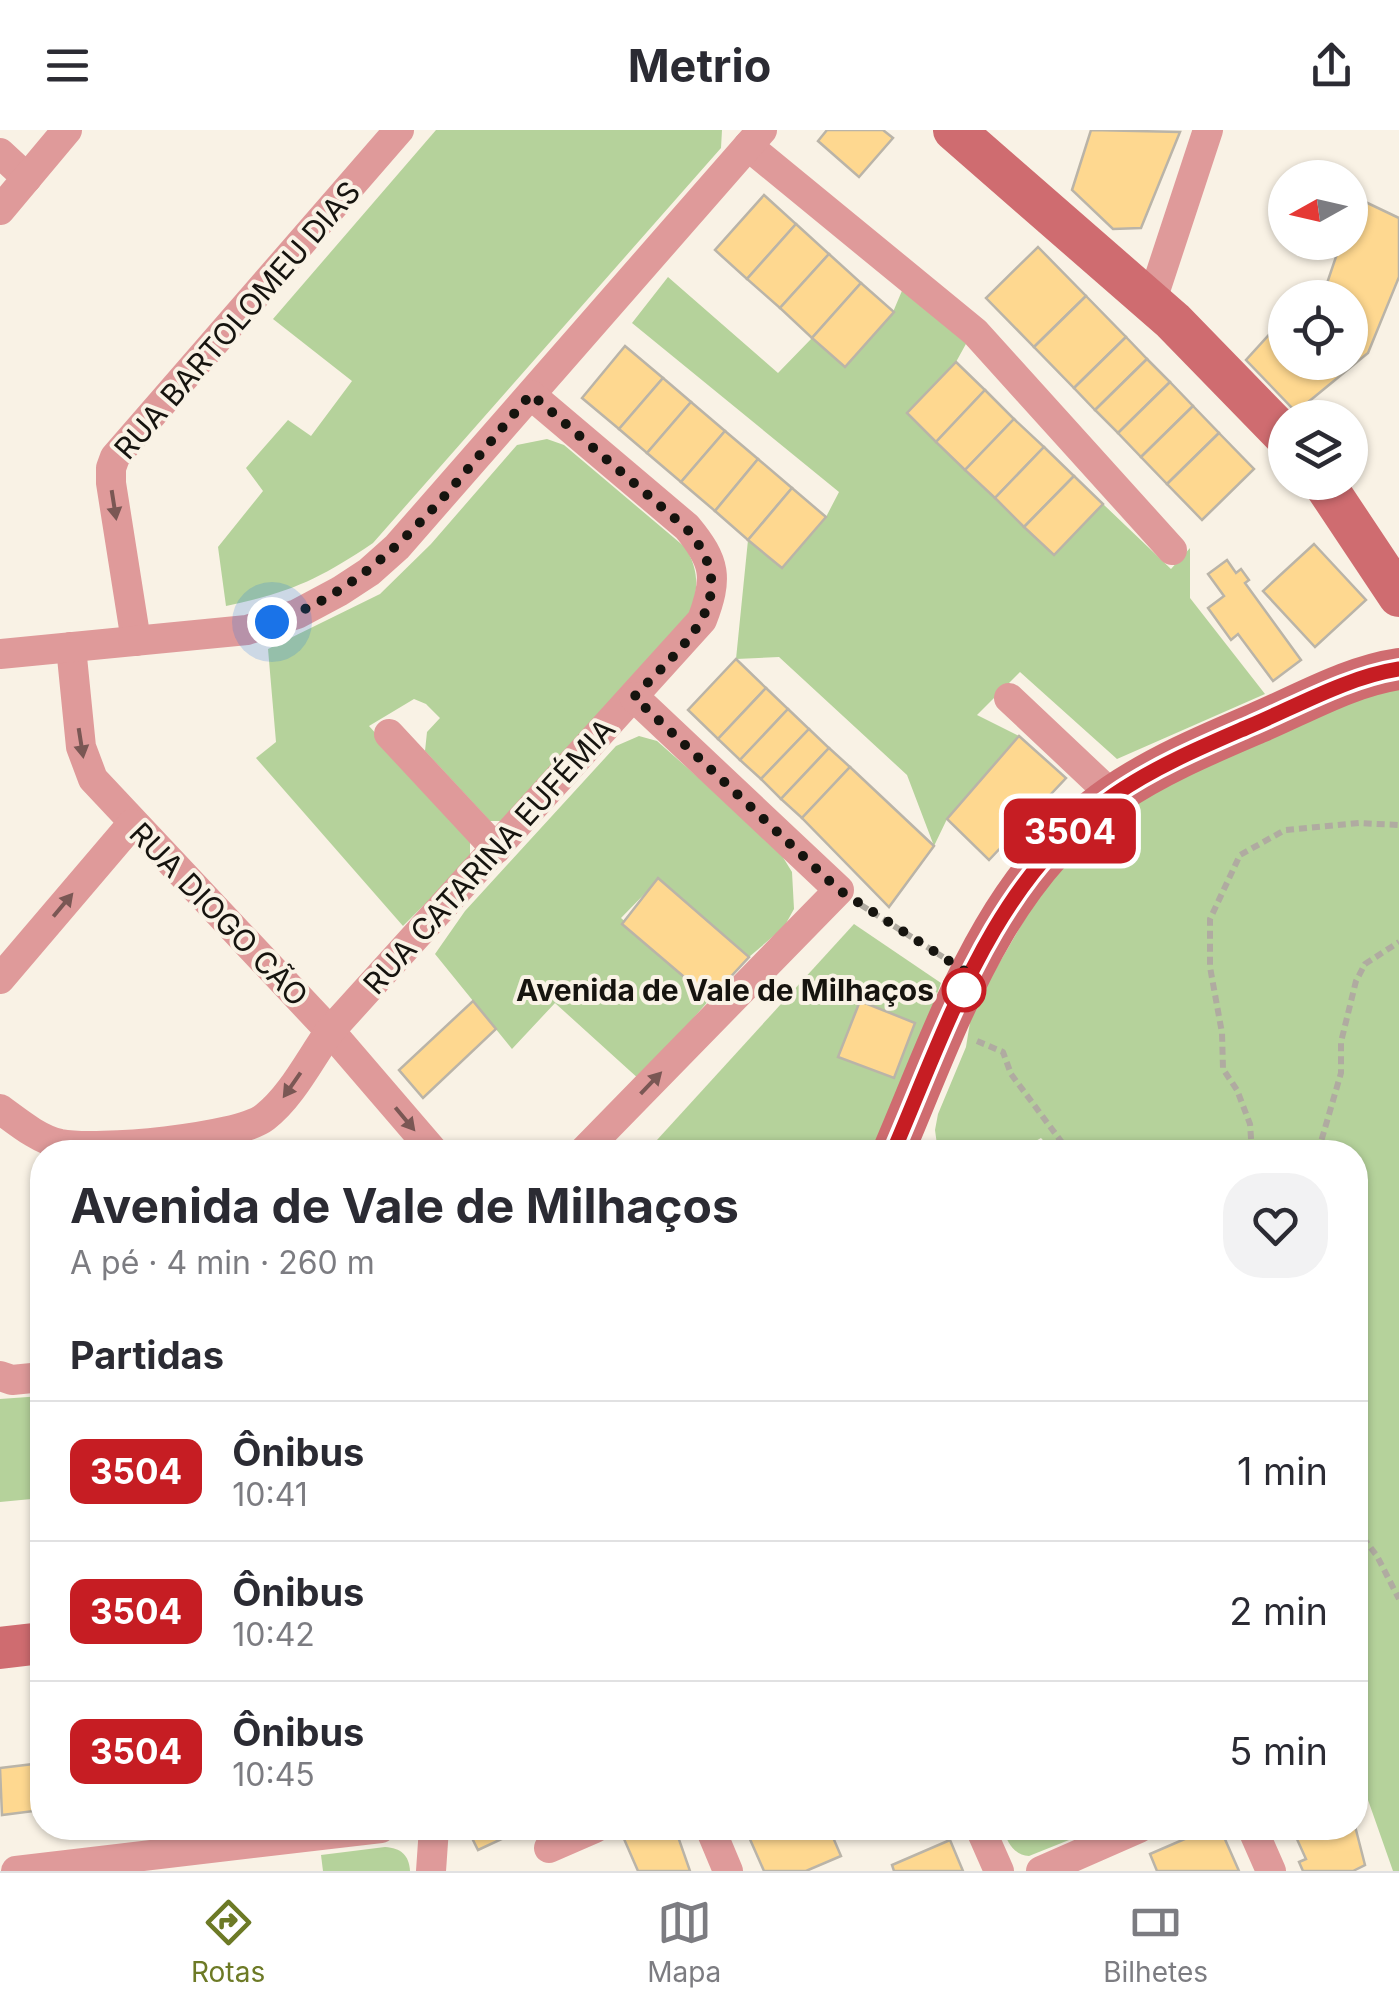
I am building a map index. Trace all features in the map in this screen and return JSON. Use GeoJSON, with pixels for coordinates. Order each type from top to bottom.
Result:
{"type":"FeatureCollection","features":[{"type":"Feature","properties":{"kind":"street"},"geometry":{"type":"LineString","coordinates":[[0,210],[67,130]]}},
{"type":"Feature","properties":{"kind":"street","name":"RUA BARTOLOMEU DIAS"},"geometry":{"type":"LineString","coordinates":[[136,641],[111,484],[115,457],[400,130]]}},
{"type":"Feature","properties":{"kind":"street"},"geometry":{"type":"LineString","coordinates":[[954,130],[1151,303],[1268,419]]}},
{"type":"Feature","properties":{"kind":"street"},"geometry":{"type":"LineString","coordinates":[[1151,303],[1208,130]]}},
{"type":"Feature","properties":{"kind":"street"},"geometry":{"type":"LineString","coordinates":[[0,654],[248,630],[298,614],[340,591],[396,547],[755,138],[990,346],[1172,550]]}},
{"type":"Feature","properties":{"kind":"street"},"geometry":{"type":"LineString","coordinates":[[0,153],[27,178]]}},
{"type":"Feature","properties":{"kind":"street","name":"RUA CATARINA EUFÉMIA"},"geometry":{"type":"LineString","coordinates":[[156,1140],[238,1131],[263,1119],[279,1103],[330,1030],[702,620],[713,592],[712,570],[705,549],[686,528],[531,394]]}},
{"type":"Feature","properties":{"kind":"street"},"geometry":{"type":"LineString","coordinates":[[1335,500],[1399,596]]}},
{"type":"Feature","properties":{"kind":"street","name":"RUA DIOGO CÃO"},"geometry":{"type":"LineString","coordinates":[[71,646],[85,763],[93,779],[330,1030],[424,1140]]}},
{"type":"Feature","properties":{"kind":"street"},"geometry":{"type":"LineString","coordinates":[[898,1140],[997,922],[1054,846],[1113,796],[1144,776],[1332,691],[1399,668]]}},
{"type":"Feature","properties":{"kind":"street"},"geometry":{"type":"LineString","coordinates":[[595,1140],[839,890],[634,697]]}},
{"type":"Feature","properties":{"kind":"street"},"geometry":{"type":"LineString","coordinates":[[1009,698],[1113,796]]}},
{"type":"Feature","properties":{"kind":"street"},"geometry":{"type":"LineString","coordinates":[[389,734],[496,849]]}},
{"type":"Feature","properties":{"kind":"street"},"geometry":{"type":"LineString","coordinates":[[0,979],[132,824]]}},
{"type":"Feature","properties":{"kind":"street","name":"RUA CATARINA EUFÉMIA"},"geometry":{"type":"LineString","coordinates":[[0,1109],[49,1140]]}},
{"type":"Feature","properties":{"kind":"street"},"geometry":{"type":"LineString","coordinates":[[0,1376],[12,1380],[30,1378]]}},
{"type":"Feature","properties":{"kind":"street"},"geometry":{"type":"LineString","coordinates":[[0,1648],[30,1644]]}},
{"type":"Feature","properties":{"kind":"street"},"geometry":{"type":"LineString","coordinates":[[16,1871],[279,1840]]}},
{"type":"Feature","properties":{"kind":"street"},"geometry":{"type":"LineString","coordinates":[[431,1871],[433,1840]]}},
{"type":"Feature","properties":{"kind":"street"},"geometry":{"type":"LineString","coordinates":[[550,1848],[568,1840]]}},
{"type":"Feature","properties":{"kind":"street"},"geometry":{"type":"LineString","coordinates":[[715,1840],[728,1871]]}},
{"type":"Feature","properties":{"kind":"street"},"geometry":{"type":"LineString","coordinates":[[985,1840],[999,1871]]}},
{"type":"Feature","properties":{"kind":"street"},"geometry":{"type":"LineString","coordinates":[[1041,1871],[1111,1840]]}},
{"type":"Feature","properties":{"kind":"street"},"geometry":{"type":"LineString","coordinates":[[1257,1840],[1270,1871]]}},
{"type":"Feature","properties":{"kind":"path"},"geometry":{"type":"LineString","coordinates":[[1251,1140],[1250,1124],[1237,1090],[1223,1070],[1222,1033],[1210,967],[1210,920],[1240,854],[1285,830],[1399,825]]}},
{"type":"Feature","properties":{"kind":"path"},"geometry":{"type":"LineString","coordinates":[[839,890],[971,975]]}},
{"type":"Feature","properties":{"kind":"path"},"geometry":{"type":"LineString","coordinates":[[1321,1140],[1341,1073],[1341,1042],[1356,981],[1365,964],[1399,942]]}},
{"type":"Feature","properties":{"kind":"path"},"geometry":{"type":"LineString","coordinates":[[946,1028],[1003,1052],[1011,1074],[1060,1140]]}},
{"type":"Feature","properties":{"kind":"path"},"geometry":{"type":"LineString","coordinates":[[1368,1545],[1399,1599]]}},
{"type":"Feature","properties":{"kind":"green space"},"geometry":{"type":"Polygon","coordinates":[[[436,130],[722,130],[721,148],[373,543],[303,583],[226,606],[218,547],[263,491],[246,468],[288,420],[311,436],[352,381],[273,319],[436,130]]]}},
{"type":"Feature","properties":{"kind":"green space"},"geometry":{"type":"Polygon","coordinates":[[[668,277],[778,373],[812,338],[893,312],[904,286],[967,342],[956,362],[907,414],[1053,555],[1103,504],[1171,569],[1190,548],[1190,598],[1265,694],[1117,759],[1020,672],[977,715],[1019,736],[947,819],[934,846],[907,775],[779,657],[736,659],[748,540],[782,568],[826,517],[839,492],[632,323],[668,277]]]}},
{"type":"Feature","properties":{"kind":"green space"},"geometry":{"type":"Polygon","coordinates":[[[547,439],[564,445],[686,548],[696,575],[694,600],[687,618],[503,821],[490,821],[425,751],[427,732],[440,718],[426,704],[414,699],[369,726],[470,837],[470,859],[403,926],[256,758],[276,742],[268,649],[380,594],[431,544],[517,445],[547,439]]]}},
{"type":"Feature","properties":{"kind":"green space"},"geometry":{"type":"Polygon","coordinates":[[[1399,688],[1399,1871],[1393,1871],[1368,1800],[1368,1140],[936,1140],[935,1130],[966,1047],[972,1010],[1055,867],[1136,800],[1322,710],[1399,688]]]}},
{"type":"Feature","properties":{"kind":"green space"},"geometry":{"type":"Polygon","coordinates":[[[639,736],[657,741],[776,846],[792,872],[794,909],[784,927],[749,957],[659,879],[621,918],[710,999],[640,1080],[555,1003],[512,1049],[435,954],[465,911],[616,746],[639,736]]]}},
{"type":"Feature","properties":{"kind":"green space"},"geometry":{"type":"Polygon","coordinates":[[[854,924],[941,983],[884,1140],[657,1140],[854,924]]]}},
{"type":"Feature","properties":{"kind":"green space"},"geometry":{"type":"Polygon","coordinates":[[[30,1397],[30,1499],[0,1502],[0,1399],[30,1397]]]}},
{"type":"Feature","properties":{"kind":"green space"},"geometry":{"type":"Polygon","coordinates":[[[1069,1840],[1029,1856],[1015,1850],[1009,1842],[1069,1840]]]}},
{"type":"Feature","properties":{"kind":"green space"},"geometry":{"type":"Polygon","coordinates":[[[385,1847],[403,1853],[410,1871],[323,1871],[321,1855],[385,1847]]]}},
{"type":"Feature","properties":{"kind":"building"},"geometry":{"type":"Polygon","coordinates":[[[827,130],[883,130],[893,138],[859,177],[818,141],[827,130]]]}},
{"type":"Feature","properties":{"kind":"building"},"geometry":{"type":"Polygon","coordinates":[[[1091,130],[1180,132],[1141,228],[1113,229],[1072,190],[1091,130]]]}},
{"type":"Feature","properties":{"kind":"building"},"geometry":{"type":"Polygon","coordinates":[[[764,195],[796,224],[747,279],[715,250],[764,195]]]}},
{"type":"Feature","properties":{"kind":"building"},"geometry":{"type":"Polygon","coordinates":[[[1368,203],[1399,218],[1399,277],[1368,353],[1368,280],[1328,280],[1335,260],[1368,260],[1368,203]]]}},
{"type":"Feature","properties":{"kind":"building"},"geometry":{"type":"Polygon","coordinates":[[[796,224],[829,254],[780,308],[747,279],[796,224]]]}},
{"type":"Feature","properties":{"kind":"building"},"geometry":{"type":"Polygon","coordinates":[[[1038,247],[1086,296],[1034,347],[986,298],[1038,247]]]}},
{"type":"Feature","properties":{"kind":"building"},"geometry":{"type":"Polygon","coordinates":[[[829,254],[861,283],[812,338],[780,308],[829,254]]]}},
{"type":"Feature","properties":{"kind":"building"},"geometry":{"type":"Polygon","coordinates":[[[861,283],[894,312],[845,367],[812,338],[861,283]]]}},
{"type":"Feature","properties":{"kind":"building"},"geometry":{"type":"Polygon","coordinates":[[[1086,296],[1126,337],[1074,388],[1034,347],[1086,296]]]}},
{"type":"Feature","properties":{"kind":"building"},"geometry":{"type":"Polygon","coordinates":[[[1268,336],[1268,380],[1335,380],[1311,400],[1284,400],[1246,360],[1268,336]]]}},
{"type":"Feature","properties":{"kind":"building"},"geometry":{"type":"Polygon","coordinates":[[[1126,337],[1147,359],[1095,410],[1074,388],[1126,337]]]}},
{"type":"Feature","properties":{"kind":"building"},"geometry":{"type":"Polygon","coordinates":[[[625,346],[663,378],[619,429],[582,398],[625,346]]]}},
{"type":"Feature","properties":{"kind":"building"},"geometry":{"type":"Polygon","coordinates":[[[1147,359],[1170,382],[1118,433],[1095,410],[1147,359]]]}},
{"type":"Feature","properties":{"kind":"building"},"geometry":{"type":"Polygon","coordinates":[[[956,362],[985,390],[936,442],[907,413],[956,362]]]}},
{"type":"Feature","properties":{"kind":"building"},"geometry":{"type":"Polygon","coordinates":[[[663,378],[691,402],[647,453],[619,429],[663,378]]]}},
{"type":"Feature","properties":{"kind":"building"},"geometry":{"type":"Polygon","coordinates":[[[1170,382],[1193,406],[1141,457],[1118,433],[1170,382]]]}},
{"type":"Feature","properties":{"kind":"building"},"geometry":{"type":"Polygon","coordinates":[[[985,390],[1014,419],[965,470],[936,442],[985,390]]]}},
{"type":"Feature","properties":{"kind":"building"},"geometry":{"type":"Polygon","coordinates":[[[691,402],[725,431],[681,482],[647,453],[691,402]]]}},
{"type":"Feature","properties":{"kind":"building"},"geometry":{"type":"Polygon","coordinates":[[[1193,406],[1219,433],[1167,484],[1141,457],[1193,406]]]}},
{"type":"Feature","properties":{"kind":"building"},"geometry":{"type":"Polygon","coordinates":[[[1014,419],[1044,447],[995,498],[965,470],[1014,419]]]}},
{"type":"Feature","properties":{"kind":"building"},"geometry":{"type":"Polygon","coordinates":[[[725,431],[758,459],[715,511],[681,482],[725,431]]]}},
{"type":"Feature","properties":{"kind":"building"},"geometry":{"type":"Polygon","coordinates":[[[1219,433],[1254,469],[1202,520],[1167,484],[1219,433]]]}},
{"type":"Feature","properties":{"kind":"building"},"geometry":{"type":"Polygon","coordinates":[[[1044,447],[1074,476],[1024,527],[995,498],[1044,447]]]}},
{"type":"Feature","properties":{"kind":"building"},"geometry":{"type":"Polygon","coordinates":[[[758,459],[792,488],[748,540],[715,511],[758,459]]]}},
{"type":"Feature","properties":{"kind":"building"},"geometry":{"type":"Polygon","coordinates":[[[1074,476],[1103,504],[1054,555],[1024,527],[1074,476]]]}},
{"type":"Feature","properties":{"kind":"building"},"geometry":{"type":"Polygon","coordinates":[[[792,488],[826,517],[782,568],[748,540],[792,488]]]}},
{"type":"Feature","properties":{"kind":"building"},"geometry":{"type":"Polygon","coordinates":[[[1314,544],[1366,600],[1315,647],[1263,591],[1314,544]]]}},
{"type":"Feature","properties":{"kind":"building"},"geometry":{"type":"Polygon","coordinates":[[[1227,560],[1236,573],[1241,569],[1249,580],[1245,583],[1301,660],[1273,681],[1238,634],[1231,640],[1208,608],[1224,596],[1208,574],[1227,560]]]}},
{"type":"Feature","properties":{"kind":"building"},"geometry":{"type":"Polygon","coordinates":[[[736,659],[766,688],[718,739],[688,710],[736,659]]]}},
{"type":"Feature","properties":{"kind":"building"},"geometry":{"type":"Polygon","coordinates":[[[766,688],[788,709],[740,760],[718,739],[766,688]]]}},
{"type":"Feature","properties":{"kind":"building"},"geometry":{"type":"Polygon","coordinates":[[[788,709],[809,729],[761,779],[740,760],[788,709]]]}},
{"type":"Feature","properties":{"kind":"building"},"geometry":{"type":"Polygon","coordinates":[[[809,729],[829,748],[781,799],[761,779],[809,729]]]}},
{"type":"Feature","properties":{"kind":"building"},"geometry":{"type":"Polygon","coordinates":[[[1019,736],[1066,778],[989,860],[947,819],[1019,736]]]}},
{"type":"Feature","properties":{"kind":"building"},"geometry":{"type":"Polygon","coordinates":[[[829,748],[850,767],[802,818],[781,799],[829,748]]]}},
{"type":"Feature","properties":{"kind":"building"},"geometry":{"type":"Polygon","coordinates":[[[850,767],[934,846],[889,907],[802,818],[850,767]]]}},
{"type":"Feature","properties":{"kind":"building"},"geometry":{"type":"Polygon","coordinates":[[[658,878],[749,957],[710,999],[622,924],[658,878]]]}},
{"type":"Feature","properties":{"kind":"building"},"geometry":{"type":"Polygon","coordinates":[[[473,1001],[496,1029],[423,1098],[399,1070],[473,1001]]]}},
{"type":"Feature","properties":{"kind":"building"},"geometry":{"type":"Polygon","coordinates":[[[860,1001],[915,1023],[894,1078],[838,1057],[860,1001]]]}},
{"type":"Feature","properties":{"kind":"building"},"geometry":{"type":"Polygon","coordinates":[[[30,1764],[30,1812],[2,1815],[0,1768],[30,1764]]]}},
{"type":"Feature","properties":{"kind":"building"},"geometry":{"type":"Polygon","coordinates":[[[473,1840],[499,1840],[478,1850],[473,1840]]]}},
{"type":"Feature","properties":{"kind":"building"},"geometry":{"type":"Polygon","coordinates":[[[624,1840],[679,1840],[690,1871],[638,1871],[624,1840]]]}},
{"type":"Feature","properties":{"kind":"building"},"geometry":{"type":"Polygon","coordinates":[[[750,1840],[834,1840],[841,1856],[806,1871],[764,1871],[750,1840]]]}},
{"type":"Feature","properties":{"kind":"building"},"geometry":{"type":"Polygon","coordinates":[[[950,1840],[963,1871],[894,1871],[892,1865],[950,1840]]]}},
{"type":"Feature","properties":{"kind":"building"},"geometry":{"type":"Polygon","coordinates":[[[1182,1840],[1225,1840],[1239,1871],[1157,1871],[1150,1854],[1182,1840]]]}},
{"type":"Feature","properties":{"kind":"building"},"geometry":{"type":"Polygon","coordinates":[[[1297,1840],[1359,1840],[1365,1865],[1353,1871],[1303,1871],[1299,1862],[1306,1859],[1297,1840]]]}},
{"type":"Feature","properties":{"kind":"bus line","name":"3504"},"geometry":{"type":"LineString","coordinates":[[898,1140],[997,922],[1054,846],[1113,796],[1144,776],[1332,691],[1399,669]]}},
{"type":"Feature","properties":{"kind":"place","name":"Avenida de Vale de Milhaços"},"geometry":{"type":"Point","coordinates":[964,990]}},
{"type":"Feature","properties":{"kind":"route"},"geometry":{"type":"LineString","coordinates":[[272,622],[298,614],[368,572],[396,547],[531,394],[686,528],[705,549],[712,570],[713,592],[702,620],[634,697],[839,890],[971,975],[964,990]]}}]}
